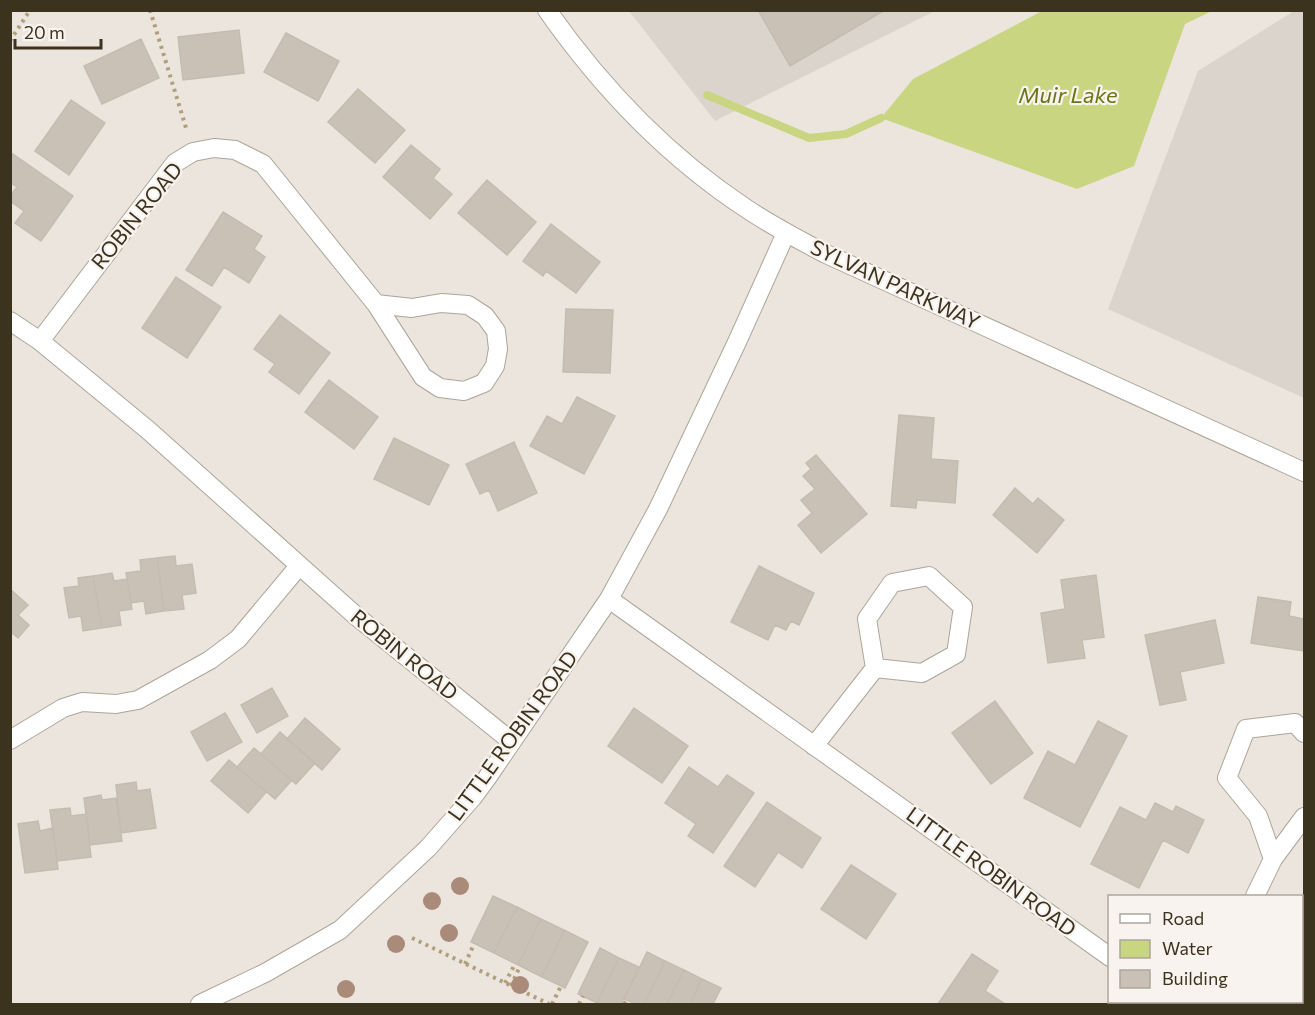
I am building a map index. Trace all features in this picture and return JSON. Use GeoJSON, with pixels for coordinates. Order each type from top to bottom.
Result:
{"type":"FeatureCollection","features":[{"type":"Feature","properties":{"kind":"street","name":"SYLVAN PARKWAY"},"geometry":{"type":"LineString","coordinates":[[547,10],[589,67],[637,119],[689,167],[746,209],[826,254],[1305,472]]}},
{"type":"Feature","properties":{"kind":"street","name":"ROBIN ROAD"},"geometry":{"type":"LineString","coordinates":[[40,341],[175,163],[193,152],[214,148],[235,150],[263,164],[376,304],[423,377],[440,388],[464,391],[484,383],[495,366],[498,349],[496,331],[485,316],[468,305],[441,303],[412,308],[376,304]]}},
{"type":"Feature","properties":{"kind":"street","name":"LITTLE ROBIN ROAD"},"geometry":{"type":"LineString","coordinates":[[200,1005],[265,973],[340,930],[428,848],[473,797],[609,598],[658,509],[786,233]]}},
{"type":"Feature","properties":{"kind":"street","name":"ROBIN ROAD"},"geometry":{"type":"LineString","coordinates":[[10,321],[40,341],[148,430],[356,616],[511,741]]}},
{"type":"Feature","properties":{"kind":"street"},"geometry":{"type":"LineString","coordinates":[[10,740],[63,708],[82,702],[116,704],[138,700],[210,660],[238,639],[299,566]]}},
{"type":"Feature","properties":{"kind":"street"},"geometry":{"type":"LineString","coordinates":[[814,746],[874,668],[867,619],[892,583],[929,576],[963,607],[956,654],[922,673],[874,668]]}},
{"type":"Feature","properties":{"kind":"street","name":"LITTLE ROBIN ROAD"},"geometry":{"type":"LineString","coordinates":[[609,598],[1108,956]]}},
{"type":"Feature","properties":{"kind":"street"},"geometry":{"type":"LineString","coordinates":[[1273,859],[1258,816],[1227,778],[1246,729],[1295,723],[1305,734]]}},
{"type":"Feature","properties":{"kind":"street"},"geometry":{"type":"LineString","coordinates":[[1256,895],[1273,859],[1305,817]]}},
{"type":"Feature","properties":{"kind":"path"},"geometry":{"type":"LineString","coordinates":[[10,41],[30,10]]}},
{"type":"Feature","properties":{"kind":"path"},"geometry":{"type":"LineString","coordinates":[[150,10],[193,152]]}},
{"type":"Feature","properties":{"kind":"path"},"geometry":{"type":"LineString","coordinates":[[412,938],[550,1005],[561,986]]}},
{"type":"Feature","properties":{"kind":"path"},"geometry":{"type":"LineString","coordinates":[[465,964],[474,944]]}},
{"type":"Feature","properties":{"kind":"path"},"geometry":{"type":"LineString","coordinates":[[506,983],[515,964]]}},
{"type":"Feature","properties":{"kind":"path"},"geometry":{"type":"LineString","coordinates":[[511,986],[520,966]]}},
{"type":"Feature","properties":{"kind":"path"},"geometry":{"type":"LineString","coordinates":[[579,1005],[583,996]]}},
{"type":"Feature","properties":{"kind":"shaded area"},"geometry":{"type":"Polygon","coordinates":[[[629,11],[935,11],[715,121],[629,11]]]}},
{"type":"Feature","properties":{"kind":"shaded area"},"geometry":{"type":"Polygon","coordinates":[[[1294,11],[1304,11],[1304,398],[1108,309],[1198,71],[1294,11]]]}},
{"type":"Feature","properties":{"kind":"water","name":"Muir Lake"},"geometry":{"type":"Polygon","coordinates":[[[1042,11],[1212,11],[1185,24],[1134,166],[1077,189],[881,118],[913,79],[1042,11]]]}},
{"type":"Feature","properties":{"kind":"building"},"geometry":{"type":"Polygon","coordinates":[[[758,10],[885,10],[790,66],[758,10]]]}},
{"type":"Feature","properties":{"kind":"building"},"geometry":{"type":"Polygon","coordinates":[[[239,30],[244,73],[183,80],[178,37],[239,30]]]}},
{"type":"Feature","properties":{"kind":"building"},"geometry":{"type":"Polygon","coordinates":[[[286,33],[339,61],[318,101],[264,72],[286,33]]]}},
{"type":"Feature","properties":{"kind":"building"},"geometry":{"type":"Polygon","coordinates":[[[141,39],[159,78],[102,104],[84,66],[141,39]]]}},
{"type":"Feature","properties":{"kind":"building"},"geometry":{"type":"Polygon","coordinates":[[[358,89],[405,130],[375,163],[328,122],[358,89]]]}},
{"type":"Feature","properties":{"kind":"building"},"geometry":{"type":"Polygon","coordinates":[[[71,100],[105,123],[69,175],[35,151],[71,100]]]}},
{"type":"Feature","properties":{"kind":"building"},"geometry":{"type":"Polygon","coordinates":[[[411,145],[440,169],[433,178],[452,194],[430,219],[383,177],[411,145]]]}},
{"type":"Feature","properties":{"kind":"building"},"geometry":{"type":"Polygon","coordinates":[[[10,152],[73,196],[41,241],[15,223],[24,211],[10,201],[10,196],[17,187],[10,182],[10,152]]]}},
{"type":"Feature","properties":{"kind":"building"},"geometry":{"type":"Polygon","coordinates":[[[487,180],[536,222],[507,255],[458,213],[487,180]]]}},
{"type":"Feature","properties":{"kind":"building"},"geometry":{"type":"Polygon","coordinates":[[[223,212],[262,236],[254,249],[265,257],[249,283],[224,267],[212,286],[186,270],[223,212]]]}},
{"type":"Feature","properties":{"kind":"building"},"geometry":{"type":"Polygon","coordinates":[[[551,224],[600,262],[576,293],[546,271],[543,276],[523,261],[551,224]]]}},
{"type":"Feature","properties":{"kind":"building"},"geometry":{"type":"Polygon","coordinates":[[[176,277],[221,307],[187,358],[142,328],[176,277]]]}},
{"type":"Feature","properties":{"kind":"building"},"geometry":{"type":"Polygon","coordinates":[[[566,309],[613,310],[610,373],[563,372],[566,309]]]}},
{"type":"Feature","properties":{"kind":"building"},"geometry":{"type":"Polygon","coordinates":[[[280,315],[330,353],[299,394],[269,372],[275,364],[254,349],[280,315]]]}},
{"type":"Feature","properties":{"kind":"building"},"geometry":{"type":"Polygon","coordinates":[[[329,380],[378,417],[354,449],[305,412],[329,380]]]}},
{"type":"Feature","properties":{"kind":"building"},"geometry":{"type":"Polygon","coordinates":[[[577,397],[615,416],[584,474],[530,446],[547,416],[562,424],[577,397]]]}},
{"type":"Feature","properties":{"kind":"building"},"geometry":{"type":"Polygon","coordinates":[[[899,415],[934,418],[931,459],[958,461],[955,503],[917,500],[916,508],[891,506],[899,415]]]}},
{"type":"Feature","properties":{"kind":"building"},"geometry":{"type":"Polygon","coordinates":[[[394,438],[449,465],[429,505],[374,479],[394,438]]]}},
{"type":"Feature","properties":{"kind":"building"},"geometry":{"type":"Polygon","coordinates":[[[514,442],[537,493],[498,511],[489,490],[480,494],[466,464],[514,442]]]}},
{"type":"Feature","properties":{"kind":"building"},"geometry":{"type":"Polygon","coordinates":[[[816,455],[867,514],[821,553],[798,525],[812,513],[801,500],[815,489],[803,476],[811,469],[806,463],[816,455]]]}},
{"type":"Feature","properties":{"kind":"building"},"geometry":{"type":"Polygon","coordinates":[[[1015,488],[1033,504],[1038,498],[1064,520],[1037,553],[993,515],[1015,488]]]}},
{"type":"Feature","properties":{"kind":"building"},"geometry":{"type":"Polygon","coordinates":[[[175,556],[176,566],[192,564],[196,593],[182,595],[184,609],[164,611],[157,558],[175,556]]]}},
{"type":"Feature","properties":{"kind":"building"},"geometry":{"type":"Polygon","coordinates":[[[157,558],[164,611],[146,614],[144,601],[131,603],[126,573],[141,571],[140,560],[157,558]]]}},
{"type":"Feature","properties":{"kind":"building"},"geometry":{"type":"Polygon","coordinates":[[[759,566],[814,593],[799,625],[791,621],[786,630],[775,625],[768,640],[731,622],[759,566]]]}},
{"type":"Feature","properties":{"kind":"building"},"geometry":{"type":"Polygon","coordinates":[[[112,573],[114,581],[127,579],[132,609],[119,611],[121,625],[102,628],[93,576],[112,573]]]}},
{"type":"Feature","properties":{"kind":"building"},"geometry":{"type":"Polygon","coordinates":[[[1096,575],[1104,637],[1082,640],[1085,658],[1048,663],[1041,613],[1065,609],[1061,580],[1096,575]]]}},
{"type":"Feature","properties":{"kind":"building"},"geometry":{"type":"Polygon","coordinates":[[[93,576],[102,628],[83,631],[81,616],[69,618],[64,588],[79,586],[78,578],[93,576]]]}},
{"type":"Feature","properties":{"kind":"building"},"geometry":{"type":"Polygon","coordinates":[[[10,589],[28,605],[18,615],[29,625],[18,638],[10,631],[10,589]]]}},
{"type":"Feature","properties":{"kind":"building"},"geometry":{"type":"Polygon","coordinates":[[[1258,597],[1291,602],[1289,616],[1304,619],[1304,651],[1251,643],[1258,597]]]}},
{"type":"Feature","properties":{"kind":"building"},"geometry":{"type":"Polygon","coordinates":[[[1215,620],[1224,663],[1180,672],[1186,700],[1160,705],[1145,635],[1215,620]]]}},
{"type":"Feature","properties":{"kind":"building"},"geometry":{"type":"Polygon","coordinates":[[[272,688],[288,716],[257,733],[241,705],[272,688]]]}},
{"type":"Feature","properties":{"kind":"building"},"geometry":{"type":"Polygon","coordinates":[[[995,701],[1033,753],[991,784],[952,733],[995,701]]]}},
{"type":"Feature","properties":{"kind":"building"},"geometry":{"type":"Polygon","coordinates":[[[634,708],[688,746],[662,783],[608,746],[634,708]]]}},
{"type":"Feature","properties":{"kind":"building"},"geometry":{"type":"Polygon","coordinates":[[[225,713],[242,742],[207,761],[191,732],[225,713]]]}},
{"type":"Feature","properties":{"kind":"building"},"geometry":{"type":"Polygon","coordinates":[[[305,718],[340,749],[322,770],[287,739],[305,718]]]}},
{"type":"Feature","properties":{"kind":"building"},"geometry":{"type":"Polygon","coordinates":[[[1098,721],[1127,736],[1080,827],[1024,798],[1048,751],[1075,765],[1098,721]]]}},
{"type":"Feature","properties":{"kind":"building"},"geometry":{"type":"Polygon","coordinates":[[[280,732],[315,763],[296,784],[261,754],[280,732]]]}},
{"type":"Feature","properties":{"kind":"building"},"geometry":{"type":"Polygon","coordinates":[[[254,748],[292,780],[275,799],[237,767],[254,748]]]}},
{"type":"Feature","properties":{"kind":"building"},"geometry":{"type":"Polygon","coordinates":[[[229,760],[266,792],[248,813],[211,781],[229,760]]]}},
{"type":"Feature","properties":{"kind":"building"},"geometry":{"type":"Polygon","coordinates":[[[689,767],[718,787],[727,775],[754,793],[713,853],[688,836],[696,824],[665,803],[689,767]]]}},
{"type":"Feature","properties":{"kind":"building"},"geometry":{"type":"Polygon","coordinates":[[[136,782],[137,791],[150,789],[156,828],[121,833],[116,785],[136,782]]]}},
{"type":"Feature","properties":{"kind":"building"},"geometry":{"type":"Polygon","coordinates":[[[101,795],[102,800],[116,798],[122,841],[90,845],[84,798],[101,795]]]}},
{"type":"Feature","properties":{"kind":"building"},"geometry":{"type":"Polygon","coordinates":[[[767,802],[821,838],[802,868],[778,852],[755,887],[724,866],[767,802]]]}},
{"type":"Feature","properties":{"kind":"building"},"geometry":{"type":"Polygon","coordinates":[[[1155,803],[1173,812],[1176,806],[1204,820],[1188,853],[1163,840],[1139,888],[1091,864],[1120,807],[1146,820],[1155,803]]]}},
{"type":"Feature","properties":{"kind":"building"},"geometry":{"type":"Polygon","coordinates":[[[70,808],[71,816],[86,814],[91,857],[57,861],[50,810],[70,808]]]}},
{"type":"Feature","properties":{"kind":"building"},"geometry":{"type":"Polygon","coordinates":[[[38,821],[40,831],[53,828],[58,869],[25,873],[18,824],[38,821]]]}},
{"type":"Feature","properties":{"kind":"building"},"geometry":{"type":"Polygon","coordinates":[[[851,865],[896,894],[866,939],[821,909],[851,865]]]}},
{"type":"Feature","properties":{"kind":"building"},"geometry":{"type":"Polygon","coordinates":[[[493,896],[517,907],[494,953],[471,942],[493,896]]]}},
{"type":"Feature","properties":{"kind":"building"},"geometry":{"type":"Polygon","coordinates":[[[517,907],[541,919],[518,965],[494,953],[517,907]]]}},
{"type":"Feature","properties":{"kind":"building"},"geometry":{"type":"Polygon","coordinates":[[[541,919],[564,930],[542,977],[518,965],[541,919]]]}},
{"type":"Feature","properties":{"kind":"building"},"geometry":{"type":"Polygon","coordinates":[[[564,930],[588,942],[565,988],[542,977],[564,930]]]}},
{"type":"Feature","properties":{"kind":"building"},"geometry":{"type":"Polygon","coordinates":[[[600,948],[619,958],[597,1003],[578,994],[600,948]]]}},
{"type":"Feature","properties":{"kind":"building"},"geometry":{"type":"Polygon","coordinates":[[[647,952],[665,961],[644,1004],[636,1004],[624,999],[647,952]]]}},
{"type":"Feature","properties":{"kind":"building"},"geometry":{"type":"Polygon","coordinates":[[[972,954],[998,971],[985,991],[1005,1004],[938,1004],[972,954]]]}},
{"type":"Feature","properties":{"kind":"building"},"geometry":{"type":"Polygon","coordinates":[[[619,958],[639,967],[621,1004],[597,1003],[619,958]]]}},
{"type":"Feature","properties":{"kind":"building"},"geometry":{"type":"Polygon","coordinates":[[[665,961],[684,970],[667,1004],[644,1004],[665,961]]]}},
{"type":"Feature","properties":{"kind":"building"},"geometry":{"type":"Polygon","coordinates":[[[684,970],[702,979],[690,1004],[667,1004],[684,970]]]}},
{"type":"Feature","properties":{"kind":"building"},"geometry":{"type":"Polygon","coordinates":[[[702,979],[721,988],[713,1004],[690,1004],[702,979]]]}},
{"type":"Feature","properties":{"kind":"waterway"},"geometry":{"type":"LineString","coordinates":[[707,95],[809,138],[846,134],[881,118]]}}]}
